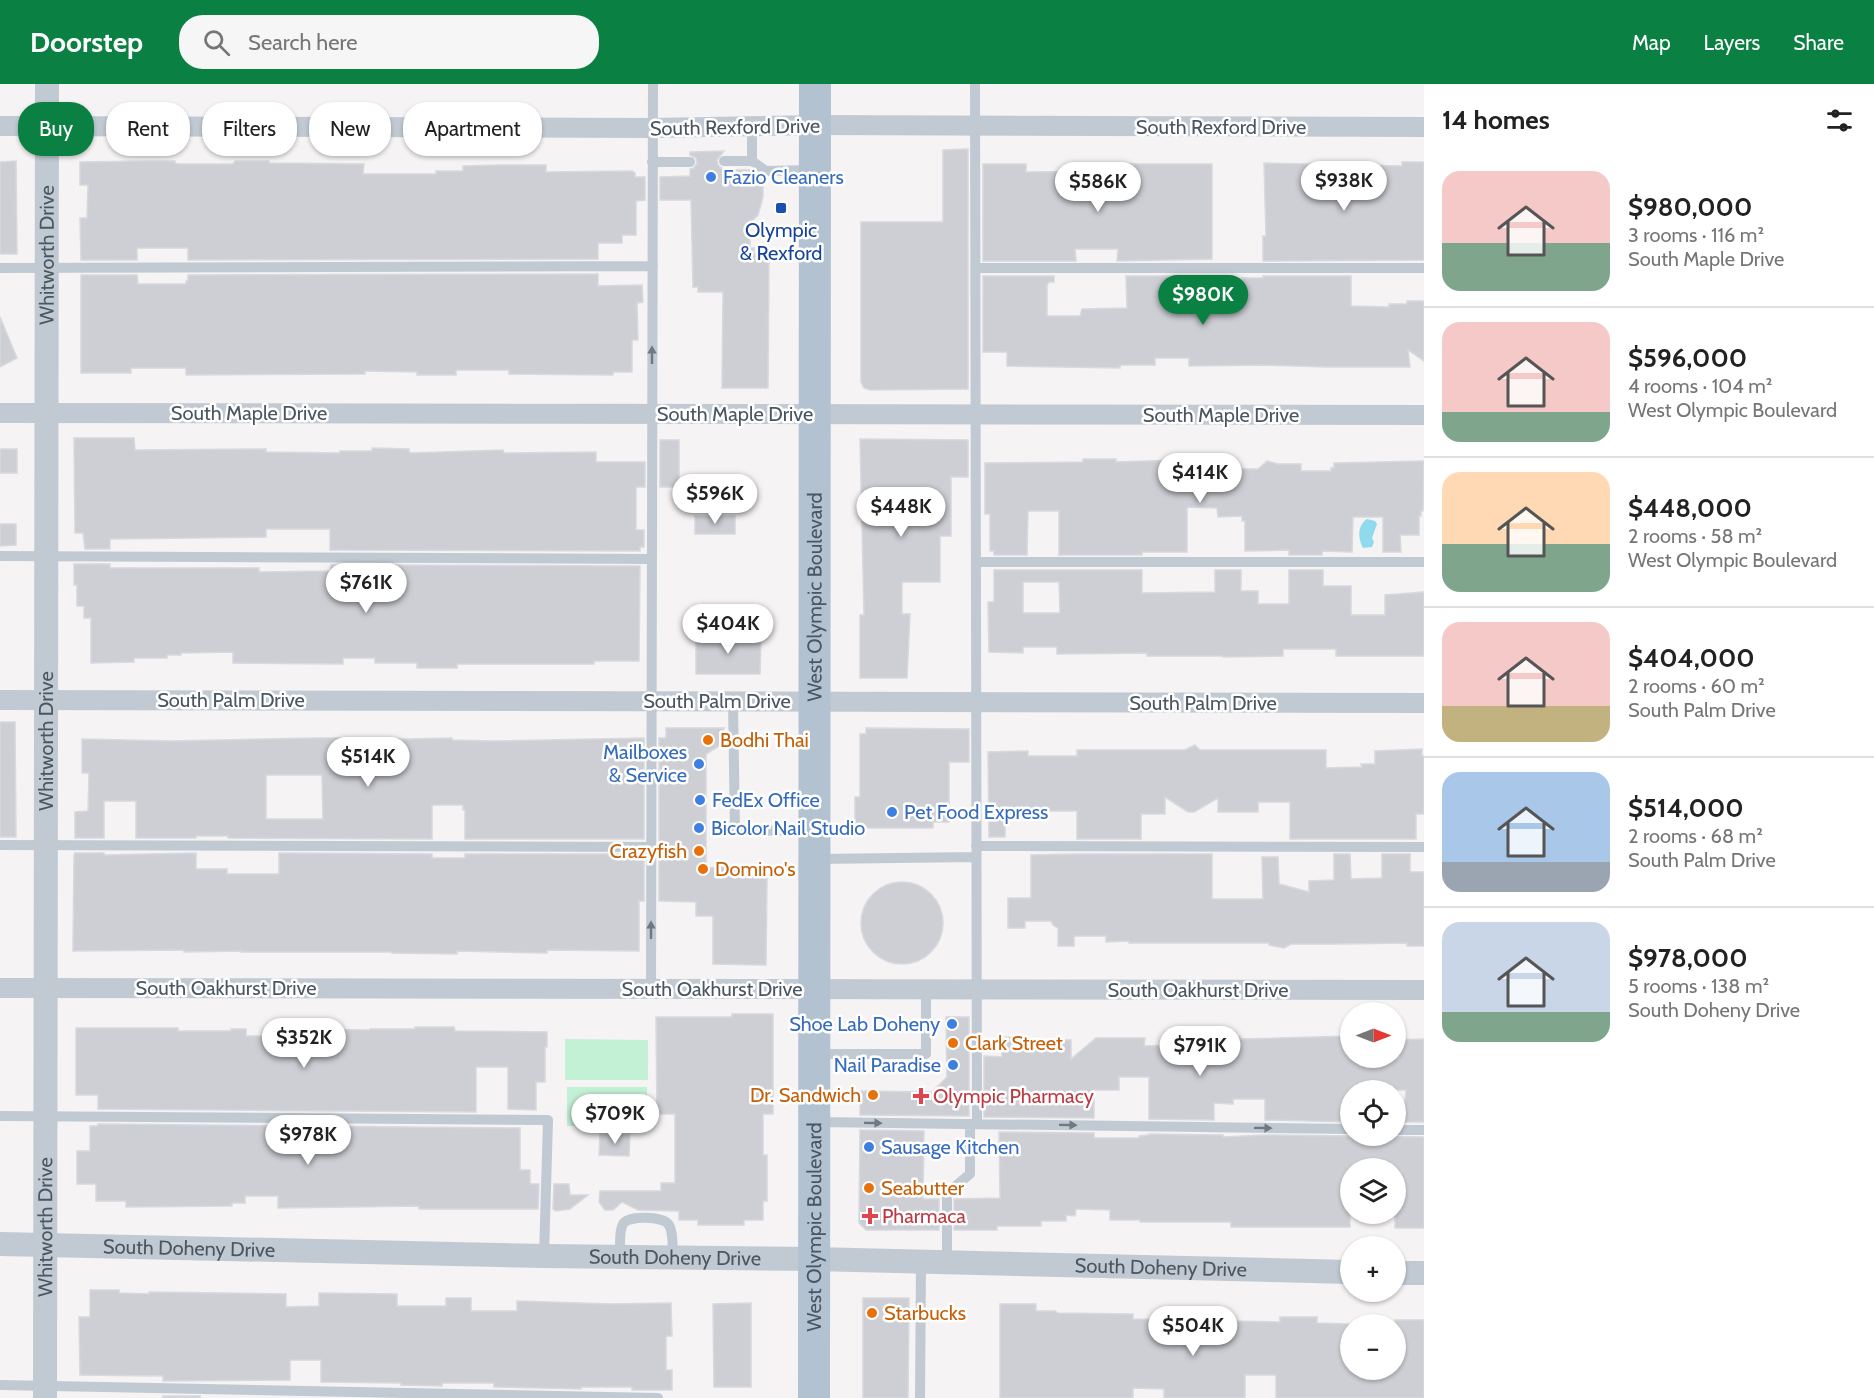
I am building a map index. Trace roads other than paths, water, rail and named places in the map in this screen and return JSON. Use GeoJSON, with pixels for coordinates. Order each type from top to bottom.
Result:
{"type":"FeatureCollection","features":[{"type":"Feature","properties":{"kind":"main road","name":"West Olympic Boulevard"},"geometry":{"type":"LineString","coordinates":[[814,1398],[815,84]]}},
{"type":"Feature","properties":{"kind":"street","name":"Whitworth Drive"},"geometry":{"type":"LineString","coordinates":[[47,84],[47,102]]}},
{"type":"Feature","properties":{"kind":"street","name":"South Rexford Drive"},"geometry":{"type":"LineString","coordinates":[[0,126],[18,126]]}},
{"type":"Feature","properties":{"kind":"street","name":"South Rexford Drive"},"geometry":{"type":"LineString","coordinates":[[94,126],[1424,127]]}},
{"type":"Feature","properties":{"kind":"street","name":"Whitworth Drive"},"geometry":{"type":"LineString","coordinates":[[45,1392],[46,156]]}},
{"type":"Feature","properties":{"kind":"street","name":"South Maple Drive"},"geometry":{"type":"LineString","coordinates":[[0,413],[1424,415]]}},
{"type":"Feature","properties":{"kind":"street","name":"South Palm Drive"},"geometry":{"type":"LineString","coordinates":[[0,700],[1424,703]]}},
{"type":"Feature","properties":{"kind":"street","name":"South Oakhurst Drive"},"geometry":{"type":"LineString","coordinates":[[0,988],[1424,990]]}},
{"type":"Feature","properties":{"kind":"street","name":"South Doheny Drive"},"geometry":{"type":"LineString","coordinates":[[0,1244],[544,1257],[814,1259],[1340,1272]]}},
{"type":"Feature","properties":{"kind":"street"},"geometry":{"type":"LineString","coordinates":[[1406,1273],[1424,1273]]}},
{"type":"Feature","properties":{"kind":"lane"},"geometry":{"type":"LineString","coordinates":[[651,989],[652,84]]}},
{"type":"Feature","properties":{"kind":"lane"},"geometry":{"type":"LineString","coordinates":[[947,1263],[947,1193],[970,1174],[973,1124],[976,990],[975,84]]}},
{"type":"Feature","properties":{"kind":"lane"},"geometry":{"type":"LineString","coordinates":[[752,127],[752,161]]}},
{"type":"Feature","properties":{"kind":"lane"},"geometry":{"type":"LineString","coordinates":[[724,161],[752,161],[766,171],[815,170]]}},
{"type":"Feature","properties":{"kind":"lane"},"geometry":{"type":"LineString","coordinates":[[652,162],[690,162]]}},
{"type":"Feature","properties":{"kind":"lane"},"geometry":{"type":"LineString","coordinates":[[0,268],[653,266]]}},
{"type":"Feature","properties":{"kind":"lane"},"geometry":{"type":"LineString","coordinates":[[976,268],[1424,268]]}},
{"type":"Feature","properties":{"kind":"lane"},"geometry":{"type":"LineString","coordinates":[[0,556],[652,559]]}},
{"type":"Feature","properties":{"kind":"lane"},"geometry":{"type":"LineString","coordinates":[[976,562],[1424,562]]}},
{"type":"Feature","properties":{"kind":"lane"},"geometry":{"type":"LineString","coordinates":[[733,702],[735,831],[814,844],[976,852],[1424,847]]}},
{"type":"Feature","properties":{"kind":"lane"},"geometry":{"type":"LineString","coordinates":[[0,845],[651,846]]}},
{"type":"Feature","properties":{"kind":"lane"},"geometry":{"type":"LineString","coordinates":[[814,1054],[926,1054],[926,990]]}},
{"type":"Feature","properties":{"kind":"lane"},"geometry":{"type":"LineString","coordinates":[[0,1116],[548,1120],[544,1257]]}},
{"type":"Feature","properties":{"kind":"lane"},"geometry":{"type":"LineString","coordinates":[[814,1122],[1340,1129]]}},
{"type":"Feature","properties":{"kind":"lane"},"geometry":{"type":"LineString","coordinates":[[1406,1130],[1424,1130]]}},
{"type":"Feature","properties":{"kind":"lane"},"geometry":{"type":"LineString","coordinates":[[620,1257],[621,1227],[624,1222],[630,1218],[662,1218],[668,1222],[672,1230],[673,1258]]}},
{"type":"Feature","properties":{"kind":"lane"},"geometry":{"type":"LineString","coordinates":[[920,1398],[921,1262]]}},
{"type":"Feature","properties":{"kind":"lane"},"geometry":{"type":"LineString","coordinates":[[0,1385],[45,1392],[658,1398]]}},
{"type":"Feature","properties":{"kind":"water"},"geometry":{"type":"Polygon","coordinates":[[[1367,519],[1377,524],[1372,538],[1374,542],[1372,547],[1363,548],[1359,532],[1361,525],[1367,519]]]}},
{"type":"Feature","properties":{"kind":"place","name":"Fazio Cleaners"},"geometry":{"type":"Point","coordinates":[711,177]}},
{"type":"Feature","properties":{"kind":"place","name":"Olympic & Rexford"},"geometry":{"type":"Point","coordinates":[781,208]}},
{"type":"Feature","properties":{"kind":"place","name":"Bodhi Thai"},"geometry":{"type":"Point","coordinates":[708,740]}},
{"type":"Feature","properties":{"kind":"place","name":"Mailboxes & Service"},"geometry":{"type":"Point","coordinates":[699,764]}},
{"type":"Feature","properties":{"kind":"place","name":"FedEx Office"},"geometry":{"type":"Point","coordinates":[700,800]}},
{"type":"Feature","properties":{"kind":"place","name":"Pet Food Express"},"geometry":{"type":"Point","coordinates":[892,812]}},
{"type":"Feature","properties":{"kind":"place","name":"Bicolor Nail Studio"},"geometry":{"type":"Point","coordinates":[699,828]}},
{"type":"Feature","properties":{"kind":"place","name":"Crazyfish"},"geometry":{"type":"Point","coordinates":[699,851]}},
{"type":"Feature","properties":{"kind":"place","name":"Domino's"},"geometry":{"type":"Point","coordinates":[703,869]}},
{"type":"Feature","properties":{"kind":"place","name":"Shoe Lab Doheny"},"geometry":{"type":"Point","coordinates":[952,1024]}},
{"type":"Feature","properties":{"kind":"place","name":"Clark Street"},"geometry":{"type":"Point","coordinates":[953,1043]}},
{"type":"Feature","properties":{"kind":"place","name":"Nail Paradise"},"geometry":{"type":"Point","coordinates":[953,1065]}},
{"type":"Feature","properties":{"kind":"place","name":"Dr. Sandwich"},"geometry":{"type":"Point","coordinates":[873,1095]}},
{"type":"Feature","properties":{"kind":"place","name":"Olympic Pharmacy"},"geometry":{"type":"Point","coordinates":[921,1096]}},
{"type":"Feature","properties":{"kind":"place","name":"Sausage Kitchen"},"geometry":{"type":"Point","coordinates":[869,1147]}},
{"type":"Feature","properties":{"kind":"place","name":"Seabutter"},"geometry":{"type":"Point","coordinates":[869,1188]}},
{"type":"Feature","properties":{"kind":"place","name":"Pharmaca"},"geometry":{"type":"Point","coordinates":[870,1216]}},
{"type":"Feature","properties":{"kind":"place","name":"Starbucks"},"geometry":{"type":"Point","coordinates":[872,1313]}}]}
